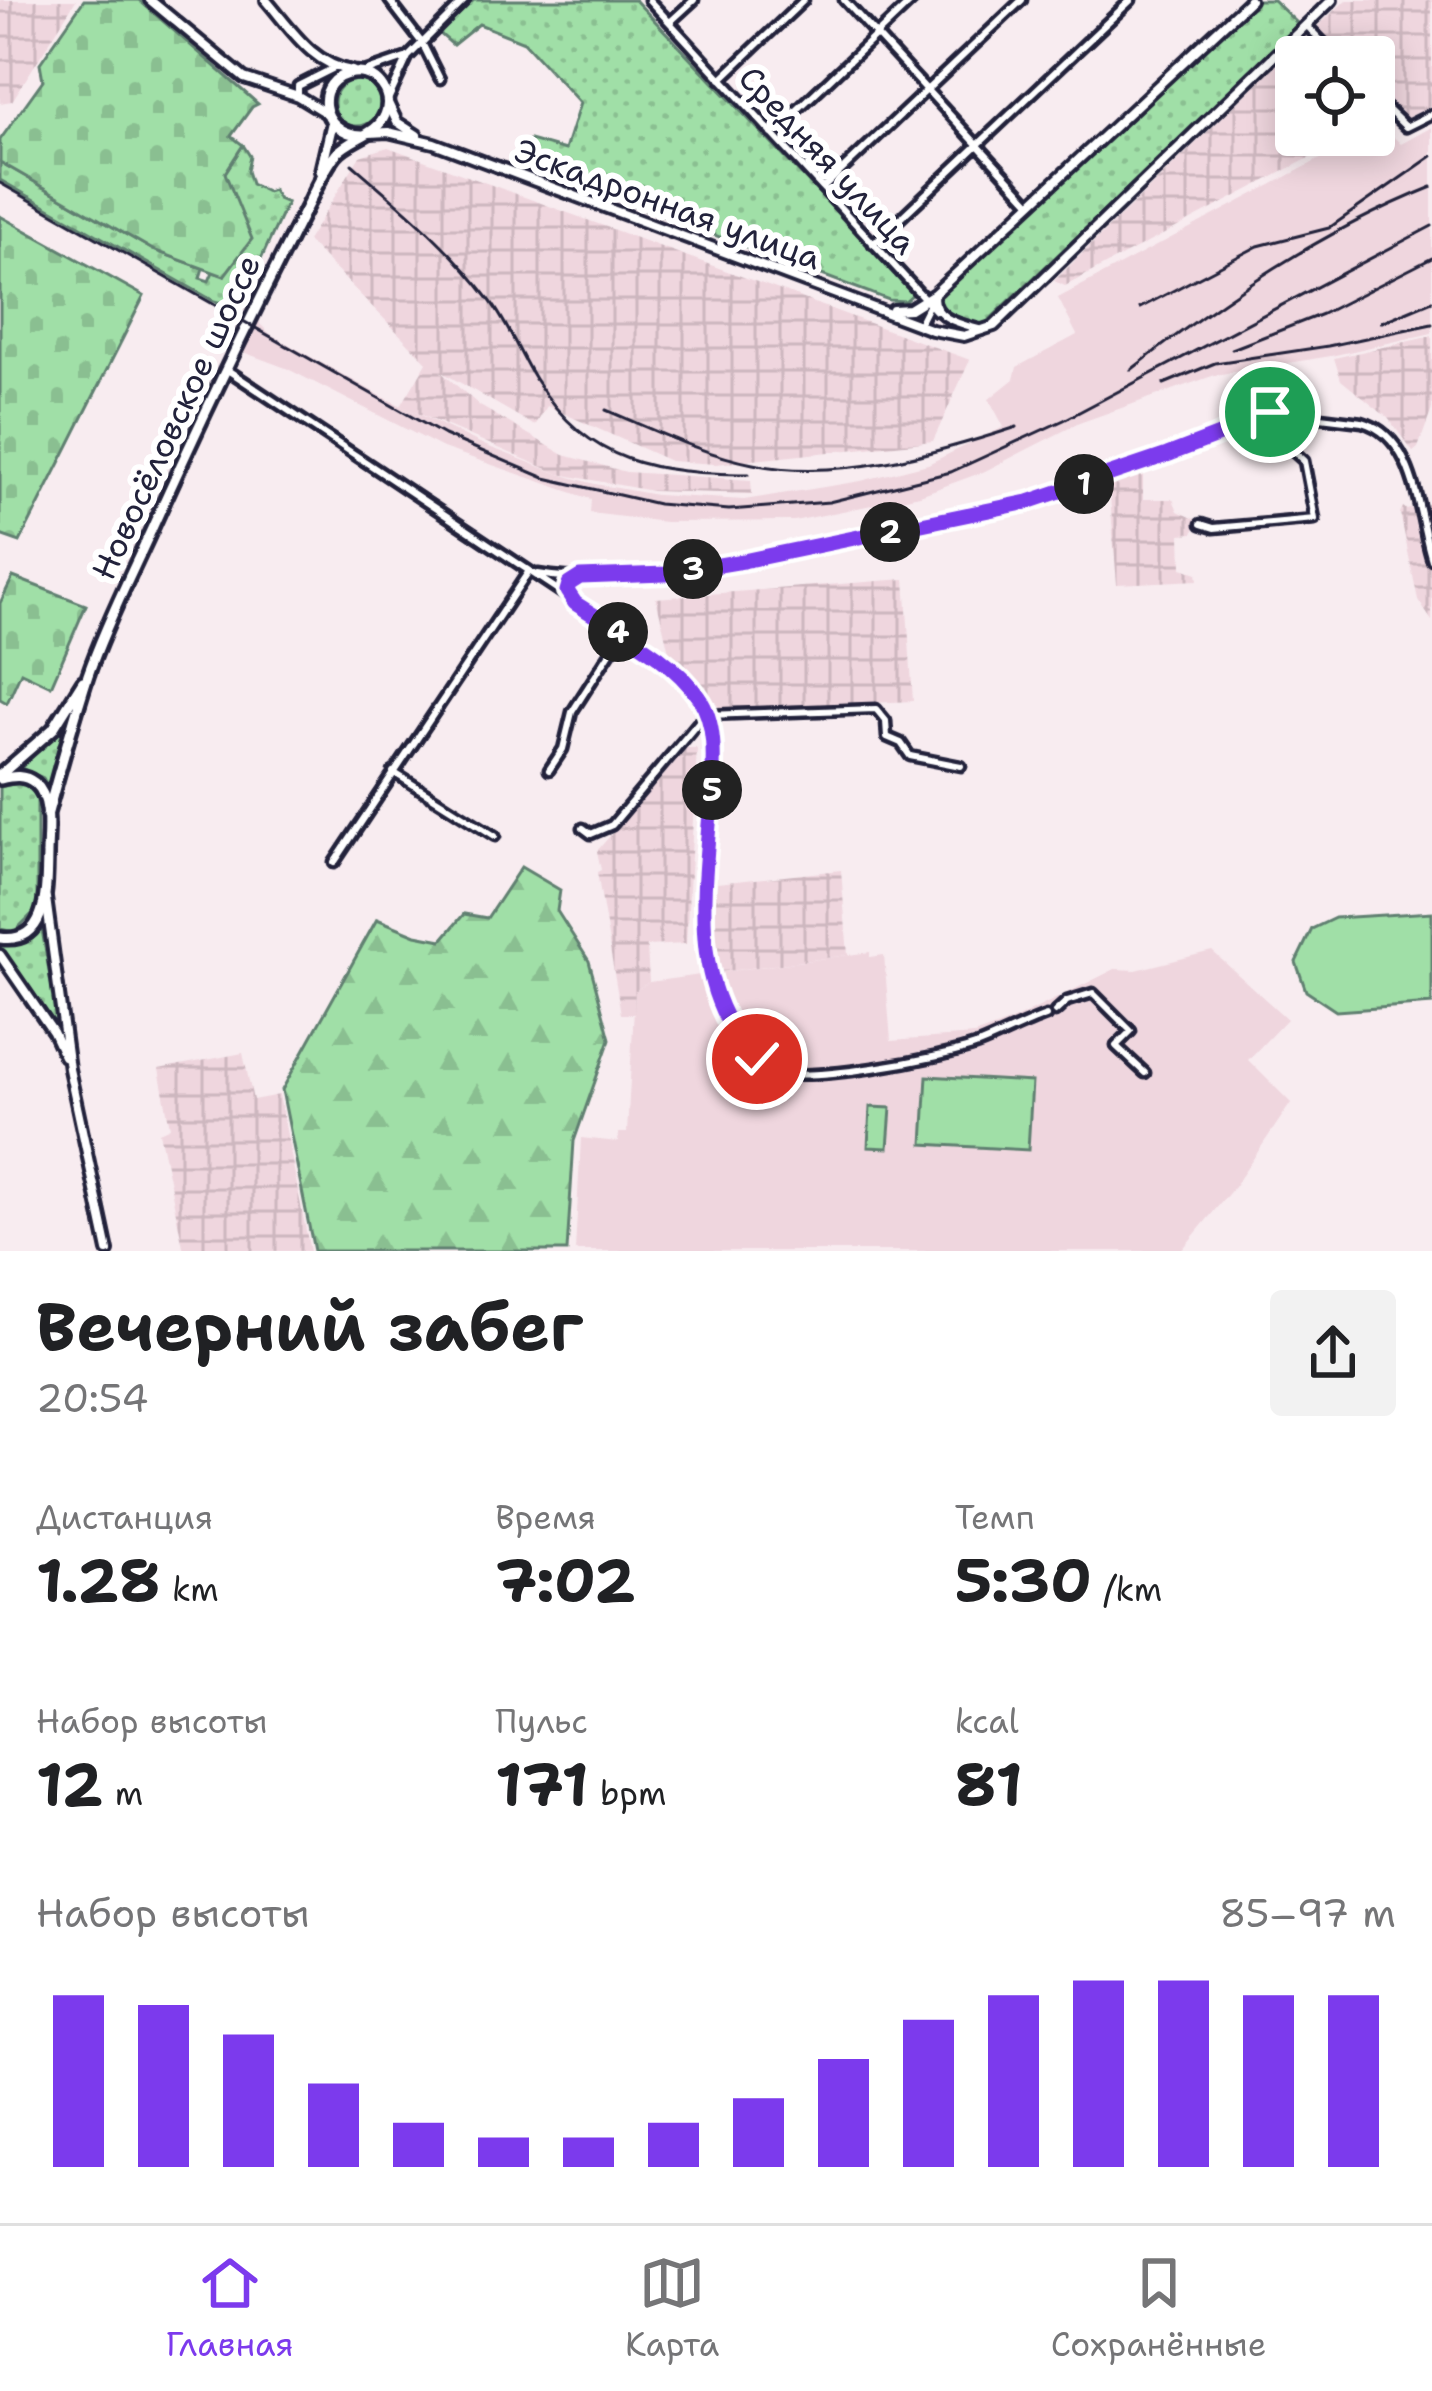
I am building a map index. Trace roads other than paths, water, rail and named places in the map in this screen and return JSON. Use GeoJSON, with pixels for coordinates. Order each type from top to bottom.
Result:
{"type":"FeatureCollection","features":[{"type":"Feature","properties":{"kind":"main road"},"geometry":{"type":"LineString","coordinates":[[149,0],[244,78],[298,96],[345,133],[388,132],[434,143]]}},
{"type":"Feature","properties":{"kind":"main road"},"geometry":{"type":"LineString","coordinates":[[266,0],[314,56],[334,68],[378,81],[402,127],[434,143]]}},
{"type":"Feature","properties":{"kind":"main road"},"geometry":{"type":"LineString","coordinates":[[885,309],[930,305],[934,294],[1250,0]]}},
{"type":"Feature","properties":{"kind":"main road"},"geometry":{"type":"LineString","coordinates":[[985,331],[1333,0]]}},
{"type":"Feature","properties":{"kind":"main road"},"geometry":{"type":"LineString","coordinates":[[329,118],[326,96],[336,80],[359,72]]}},
{"type":"Feature","properties":{"kind":"main road"},"geometry":{"type":"LineString","coordinates":[[362,135],[381,122],[388,102]]}},
{"type":"Feature","properties":{"kind":"main road","name":"Новосёловское шоссе"},"geometry":{"type":"LineString","coordinates":[[316,186],[329,118]]}},
{"type":"Feature","properties":{"kind":"main road","name":"Новосёловское шоссе"},"geometry":{"type":"LineString","coordinates":[[0,777],[53,729],[89,672],[226,369],[316,186],[338,152],[362,135]]}},
{"type":"Feature","properties":{"kind":"main road","name":"Эскадронная улица"},"geometry":{"type":"LineString","coordinates":[[434,143],[919,324],[964,336],[985,331]]}},
{"type":"Feature","properties":{"kind":"main road","name":"Новосёловское шоссе"},"geometry":{"type":"LineString","coordinates":[[46,895],[47,816],[89,672]]}},
{"type":"Feature","properties":{"kind":"main road"},"geometry":{"type":"LineString","coordinates":[[0,777],[31,780],[43,792],[47,816]]}},
{"type":"Feature","properties":{"kind":"main road"},"geometry":{"type":"LineString","coordinates":[[0,938],[20,938],[30,932],[46,895]]}},
{"type":"Feature","properties":{"kind":"main road"},"geometry":{"type":"LineString","coordinates":[[46,895],[69,1069],[108,1251]]}},
{"type":"Feature","properties":{"kind":"main road"},"geometry":{"type":"LineString","coordinates":[[0,955],[53,1032],[69,1069]]}},
{"type":"Feature","properties":{"kind":"street"},"geometry":{"type":"LineString","coordinates":[[389,0],[422,43],[440,79]]}},
{"type":"Feature","properties":{"kind":"street"},"geometry":{"type":"LineString","coordinates":[[359,72],[385,68],[408,57],[465,0]]}},
{"type":"Feature","properties":{"kind":"street","name":"Средняя улица"},"geometry":{"type":"LineString","coordinates":[[649,0],[930,305]]}},
{"type":"Feature","properties":{"kind":"street"},"geometry":{"type":"LineString","coordinates":[[669,22],[694,0]]}},
{"type":"Feature","properties":{"kind":"street"},"geometry":{"type":"LineString","coordinates":[[721,79],[804,0]]}},
{"type":"Feature","properties":{"kind":"street"},"geometry":{"type":"LineString","coordinates":[[844,0],[1031,203]]}},
{"type":"Feature","properties":{"kind":"street"},"geometry":{"type":"LineString","coordinates":[[772,134],[913,0]]}},
{"type":"Feature","properties":{"kind":"street"},"geometry":{"type":"LineString","coordinates":[[823,188],[1022,0]]}},
{"type":"Feature","properties":{"kind":"street"},"geometry":{"type":"LineString","coordinates":[[872,244],[1132,0]]}},
{"type":"Feature","properties":{"kind":"street"},"geometry":{"type":"LineString","coordinates":[[1306,25],[1316,36]]}},
{"type":"Feature","properties":{"kind":"street"},"geometry":{"type":"LineString","coordinates":[[388,102],[408,57]]}},
{"type":"Feature","properties":{"kind":"street"},"geometry":{"type":"LineString","coordinates":[[298,96],[298,86],[334,68]]}},
{"type":"Feature","properties":{"kind":"street"},"geometry":{"type":"LineString","coordinates":[[1395,116],[1406,127],[1432,114]]}},
{"type":"Feature","properties":{"kind":"street"},"geometry":{"type":"LineString","coordinates":[[919,324],[934,294]]}},
{"type":"Feature","properties":{"kind":"street"},"geometry":{"type":"LineString","coordinates":[[930,305],[985,331]]}},
{"type":"Feature","properties":{"kind":"street"},"geometry":{"type":"LineString","coordinates":[[226,369],[660,658],[698,696],[708,714],[713,761],[705,955],[730,1029],[770,1070],[841,1073],[976,1046],[1046,1016]]}},
{"type":"Feature","properties":{"kind":"street"},"geometry":{"type":"LineString","coordinates":[[529,571],[580,577],[666,574],[1028,502],[1167,455],[1267,414],[1374,425],[1389,439],[1419,498],[1432,560]]}},
{"type":"Feature","properties":{"kind":"street"},"geometry":{"type":"LineString","coordinates":[[1201,524],[1315,519],[1304,460],[1278,437],[1267,414]]}},
{"type":"Feature","properties":{"kind":"street"},"geometry":{"type":"LineString","coordinates":[[334,862],[529,571]]}},
{"type":"Feature","properties":{"kind":"street"},"geometry":{"type":"LineString","coordinates":[[575,603],[567,587],[580,577]]}},
{"type":"Feature","properties":{"kind":"street"},"geometry":{"type":"LineString","coordinates":[[549,770],[563,749],[572,712],[622,634]]}},
{"type":"Feature","properties":{"kind":"street"},"geometry":{"type":"LineString","coordinates":[[583,828],[591,834],[612,825],[708,714],[875,709],[886,721],[887,737],[901,743],[910,756],[961,766]]}},
{"type":"Feature","properties":{"kind":"street"},"geometry":{"type":"LineString","coordinates":[[393,772],[495,836]]}},
{"type":"Feature","properties":{"kind":"street"},"geometry":{"type":"LineString","coordinates":[[1055,1012],[1067,1001],[1093,993],[1131,1031],[1116,1046],[1145,1073]]}},
{"type":"Feature","properties":{"kind":"railway"},"geometry":{"type":"LineString","coordinates":[[1140,308],[1258,246],[1329,228],[1432,156]]}},
{"type":"Feature","properties":{"kind":"railway"},"geometry":{"type":"LineString","coordinates":[[352,164],[474,280],[502,318],[535,379],[578,430],[627,459],[654,466],[749,474]]}},
{"type":"Feature","properties":{"kind":"railway"},"geometry":{"type":"LineString","coordinates":[[0,183],[444,435],[545,478],[658,504],[729,510],[829,502],[951,472],[1064,420],[1432,226]]}},
{"type":"Feature","properties":{"kind":"railway"},"geometry":{"type":"LineString","coordinates":[[1131,370],[1275,268],[1352,224],[1432,187]]}},
{"type":"Feature","properties":{"kind":"railway"},"geometry":{"type":"LineString","coordinates":[[1232,349],[1322,314],[1432,258]]}},
{"type":"Feature","properties":{"kind":"railway"},"geometry":{"type":"LineString","coordinates":[[1382,322],[1432,301]]}},
{"type":"Feature","properties":{"kind":"railway"},"geometry":{"type":"LineString","coordinates":[[1164,384],[1215,363],[1432,324]]}},
{"type":"Feature","properties":{"kind":"railway"},"geometry":{"type":"LineString","coordinates":[[606,410],[715,454],[785,469],[886,462],[1017,427]]}}]}
